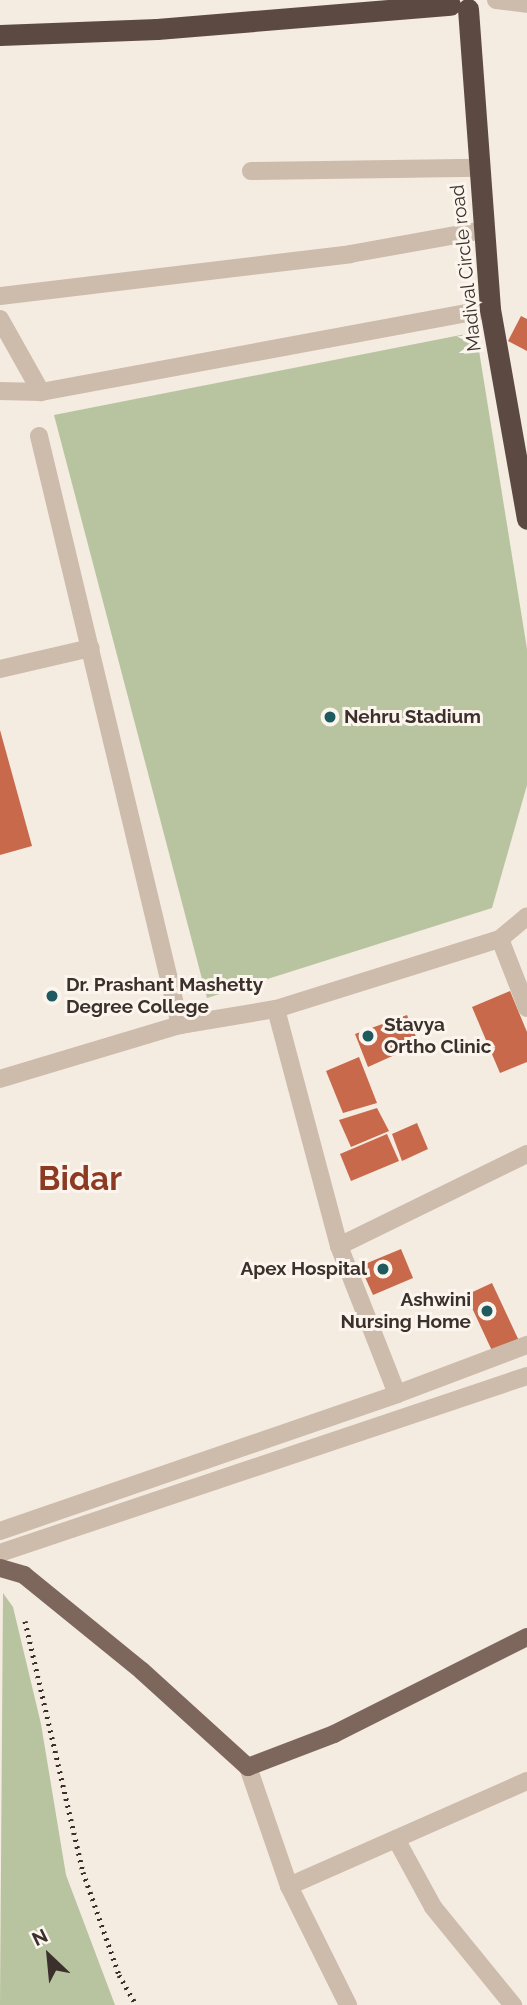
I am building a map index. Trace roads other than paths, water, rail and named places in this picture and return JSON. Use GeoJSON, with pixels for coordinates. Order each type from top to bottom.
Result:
{"type":"FeatureCollection","features":[{"type":"Feature","properties":{"kind":"highway"},"geometry":{"type":"LineString","coordinates":[[0,35],[158,29],[462,4]]}},
{"type":"Feature","properties":{"kind":"highway","name":"Madival Circle road"},"geometry":{"type":"LineString","coordinates":[[462,4],[490,309],[527,519]]}},
{"type":"Feature","properties":{"kind":"main road"},"geometry":{"type":"LineString","coordinates":[[0,1568],[24,1575],[142,1671],[248,1767],[334,1734],[527,1637]]}},
{"type":"Feature","properties":{"kind":"main road"},"geometry":{"type":"LineString","coordinates":[[0,1578],[24,1575]]}},
{"type":"Feature","properties":{"kind":"street"},"geometry":{"type":"LineString","coordinates":[[496,0],[527,4]]}},
{"type":"Feature","properties":{"kind":"street"},"geometry":{"type":"LineString","coordinates":[[251,170],[479,168]]}},
{"type":"Feature","properties":{"kind":"street"},"geometry":{"type":"LineString","coordinates":[[0,296],[350,254],[483,230]]}},
{"type":"Feature","properties":{"kind":"street"},"geometry":{"type":"LineString","coordinates":[[0,391],[41,391],[490,309]]}},
{"type":"Feature","properties":{"kind":"street"},"geometry":{"type":"LineString","coordinates":[[0,319],[41,391]]}},
{"type":"Feature","properties":{"kind":"street"},"geometry":{"type":"LineString","coordinates":[[39,436],[180,1025]]}},
{"type":"Feature","properties":{"kind":"street"},"geometry":{"type":"LineString","coordinates":[[0,669],[90,648]]}},
{"type":"Feature","properties":{"kind":"street"},"geometry":{"type":"LineString","coordinates":[[0,1079],[180,1025],[276,1009],[500,939],[527,916]]}},
{"type":"Feature","properties":{"kind":"street"},"geometry":{"type":"LineString","coordinates":[[500,939],[527,1009]]}},
{"type":"Feature","properties":{"kind":"street"},"geometry":{"type":"LineString","coordinates":[[276,1009],[339,1246],[397,1394]]}},
{"type":"Feature","properties":{"kind":"street"},"geometry":{"type":"LineString","coordinates":[[339,1246],[527,1154]]}},
{"type":"Feature","properties":{"kind":"street"},"geometry":{"type":"LineString","coordinates":[[0,1531],[397,1394],[527,1345]]}},
{"type":"Feature","properties":{"kind":"street"},"geometry":{"type":"LineString","coordinates":[[0,1553],[527,1376]]}},
{"type":"Feature","properties":{"kind":"street"},"geometry":{"type":"LineString","coordinates":[[248,1767],[289,1886],[348,2005]]}},
{"type":"Feature","properties":{"kind":"street"},"geometry":{"type":"LineString","coordinates":[[289,1886],[527,1781]]}},
{"type":"Feature","properties":{"kind":"street"},"geometry":{"type":"LineString","coordinates":[[396,1839],[433,1907],[517,2002]]}},
{"type":"Feature","properties":{"kind":"railway"},"geometry":{"type":"LineString","coordinates":[[25,1621],[83,1872],[119,1975],[136,2005]]}},
{"type":"Feature","properties":{"kind":"place","name":"Nehru Stadium"},"geometry":{"type":"Point","coordinates":[330,717]}},
{"type":"Feature","properties":{"kind":"place","name":"Dr. Prashant Mashetty Degree College"},"geometry":{"type":"Point","coordinates":[52,996]}},
{"type":"Feature","properties":{"kind":"place","name":"Stavya Ortho Clinic"},"geometry":{"type":"Point","coordinates":[368,1036]}},
{"type":"Feature","properties":{"kind":"place","name":"Apex Hospital"},"geometry":{"type":"Point","coordinates":[383,1269]}},
{"type":"Feature","properties":{"kind":"place","name":"Ashwini Nursing Home"},"geometry":{"type":"Point","coordinates":[487,1311]}},
{"type":"Feature","properties":{"kind":"district","name":"Bidar"},"geometry":{"type":"Point","coordinates":[80,1179]}}]}
